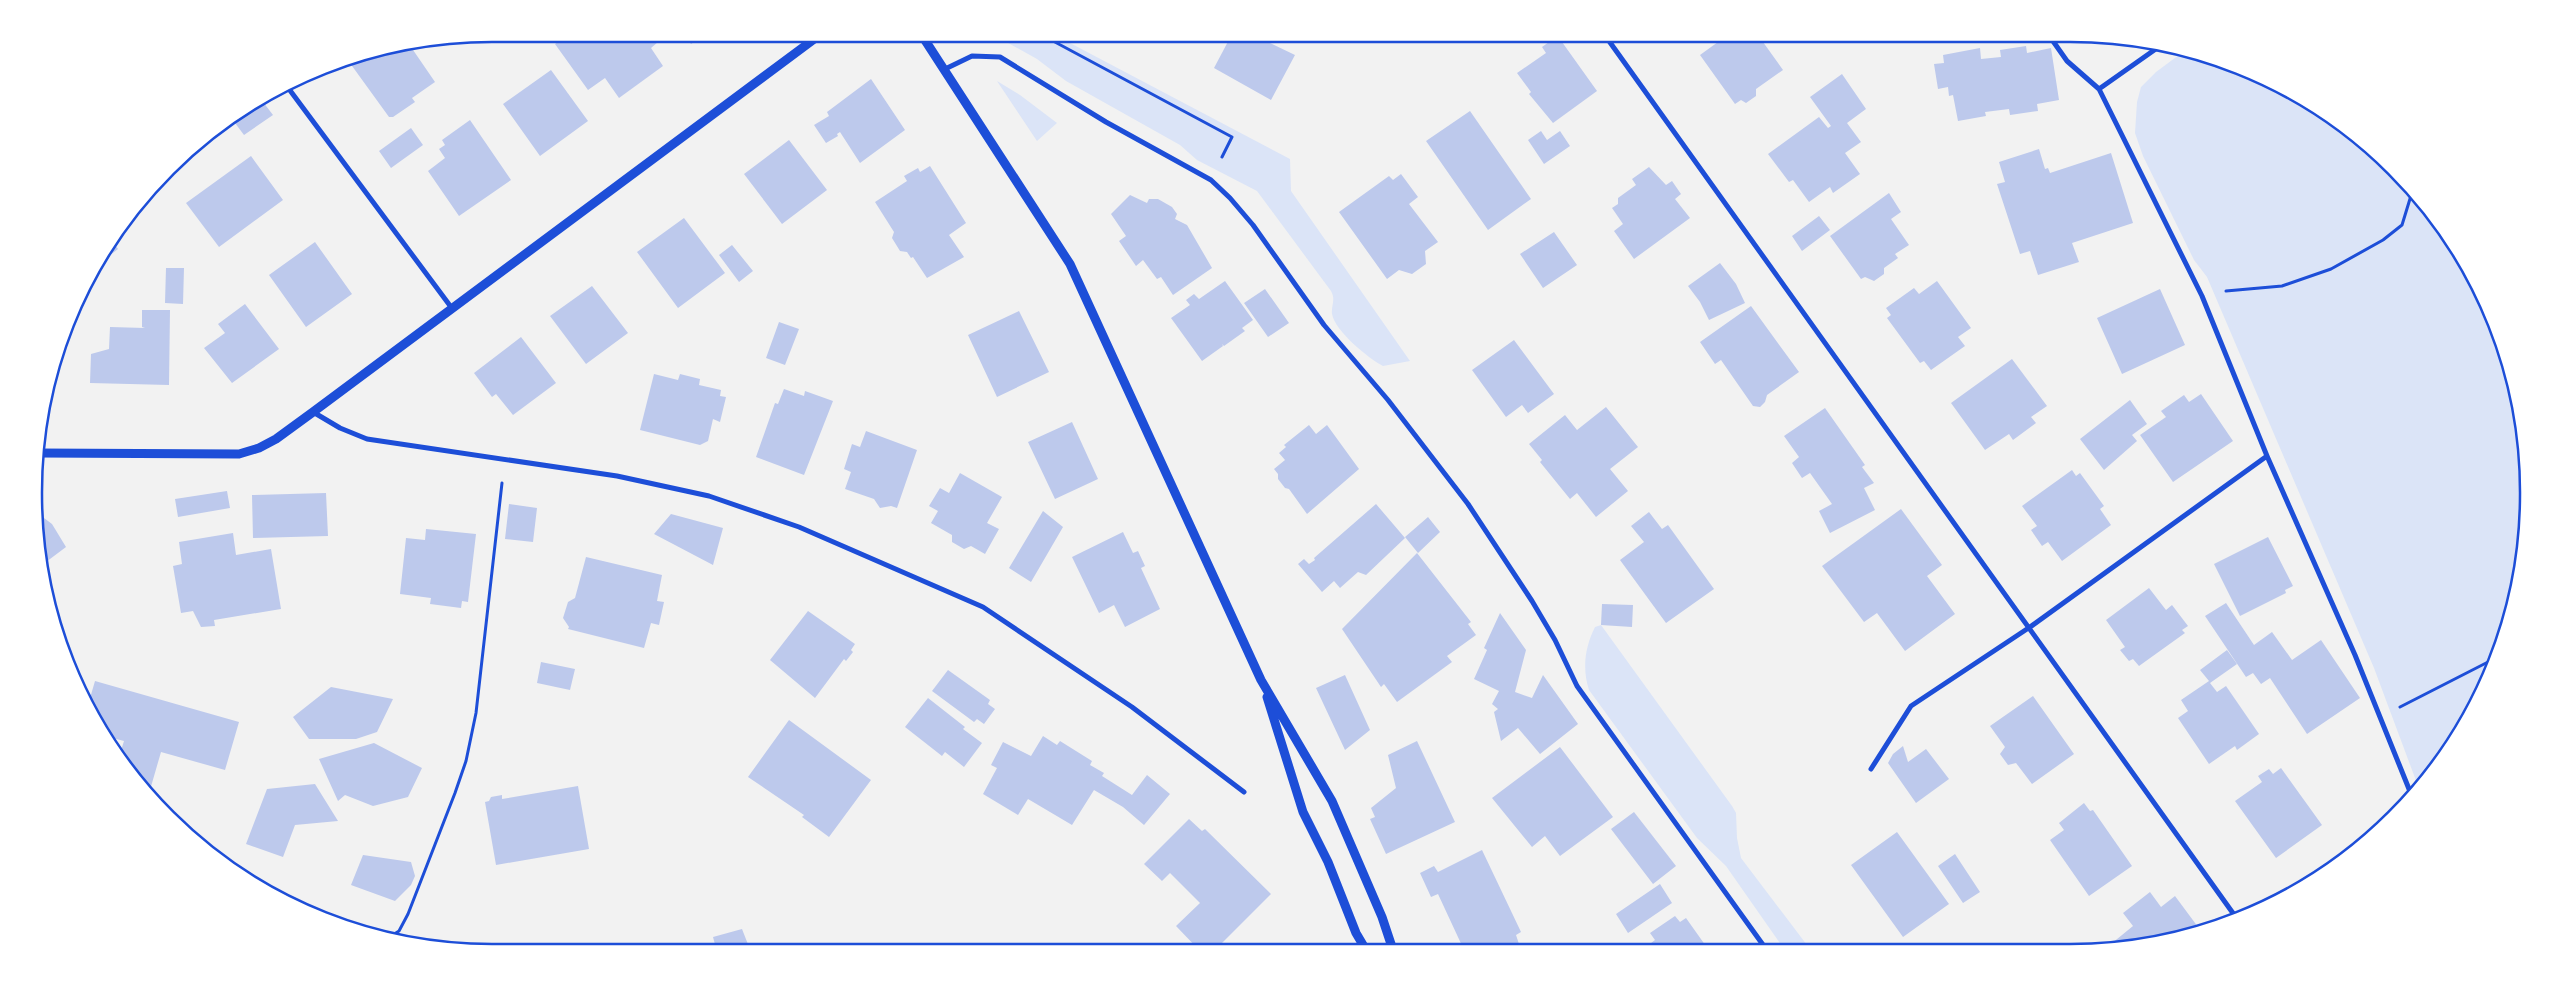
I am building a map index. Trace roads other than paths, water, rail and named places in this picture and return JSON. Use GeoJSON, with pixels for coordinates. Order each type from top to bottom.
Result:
{"type":"FeatureCollection","features":[{"type":"Feature","properties":{"kind":"street"},"geometry":{"type":"LineString","coordinates":[[44,453],[239,454],[268,443],[313,412],[810,42]]}},
{"type":"Feature","properties":{"kind":"street"},"geometry":{"type":"LineString","coordinates":[[926,42],[1070,264],[1261,680],[1332,801],[1382,917],[1391,944]]}},
{"type":"Feature","properties":{"kind":"street"},"geometry":{"type":"LineString","coordinates":[[1610,42],[2030,626],[2232,912]]}},
{"type":"Feature","properties":{"kind":"street"},"geometry":{"type":"LineString","coordinates":[[2054,42],[2067,61],[2099,89],[2202,296],[2267,456],[2355,654],[2409,789]]}},
{"type":"Feature","properties":{"kind":"street"},"geometry":{"type":"LineString","coordinates":[[2099,89],[2154,50]]}},
{"type":"Feature","properties":{"kind":"street"},"geometry":{"type":"LineString","coordinates":[[943,70],[972,56],[1000,57],[1106,122],[1211,180],[1230,198],[1253,225],[1324,325],[1388,400],[1468,504],[1541,617],[1577,686],[1762,944]]}},
{"type":"Feature","properties":{"kind":"street"},"geometry":{"type":"LineString","coordinates":[[290,91],[452,307]]}},
{"type":"Feature","properties":{"kind":"street"},"geometry":{"type":"LineString","coordinates":[[313,412],[340,428],[368,439],[617,476],[709,496],[799,527],[983,607],[1132,707],[1244,792]]}},
{"type":"Feature","properties":{"kind":"street"},"geometry":{"type":"LineString","coordinates":[[1871,769],[1911,706],[2030,626],[2267,456]]}},
{"type":"Feature","properties":{"kind":"street"},"geometry":{"type":"LineString","coordinates":[[1261,680],[1303,812],[1328,862],[1356,933],[1362,944]]}}]}
